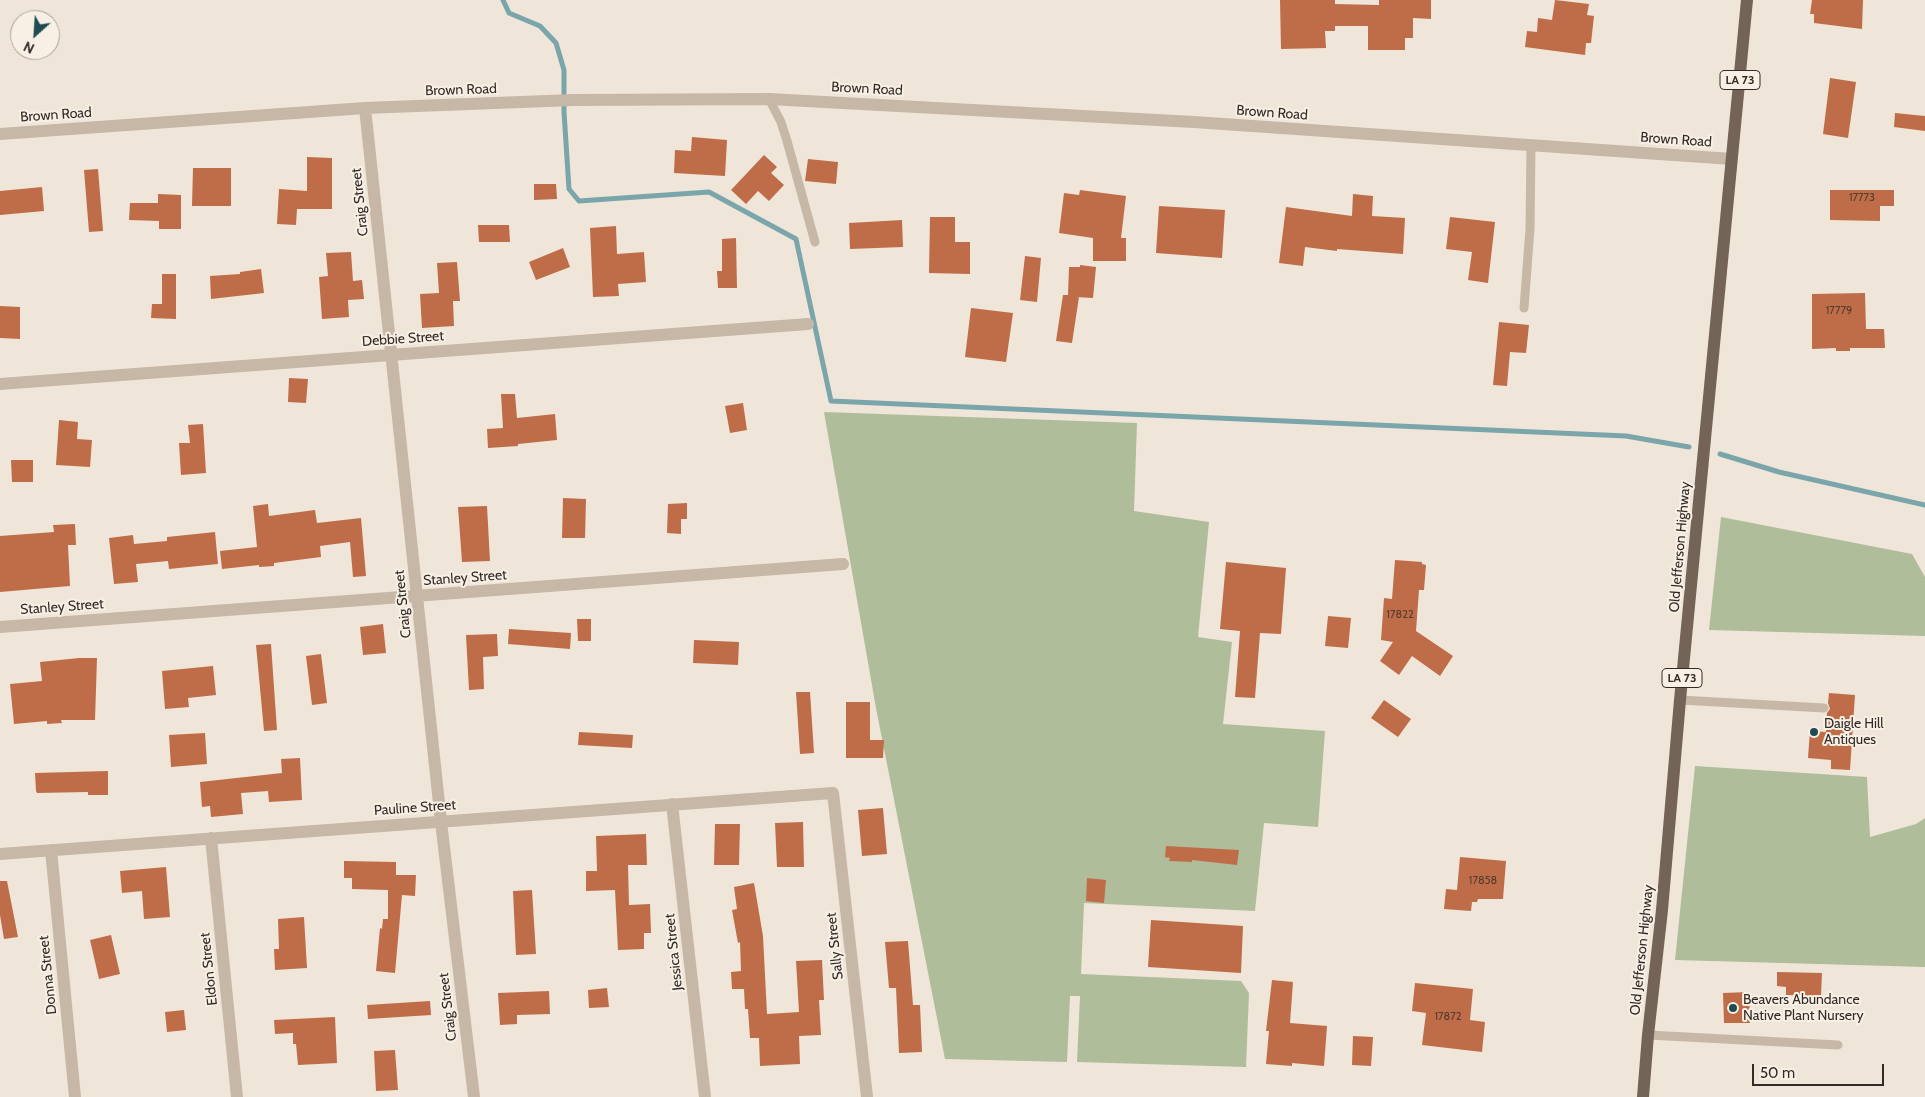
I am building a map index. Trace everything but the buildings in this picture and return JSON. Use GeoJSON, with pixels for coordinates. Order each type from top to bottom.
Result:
{"type":"FeatureCollection","features":[{"type":"Feature","properties":{"kind":"main road","name":"Old Jefferson Highway"},"geometry":{"type":"LineString","coordinates":[[1643,1097],[1748,0]]}},
{"type":"Feature","properties":{"kind":"street","name":"Brown Road"},"geometry":{"type":"LineString","coordinates":[[0,134],[365,108],[573,100],[769,99],[1194,122],[1732,159]]}},
{"type":"Feature","properties":{"kind":"street","name":"Craig Street"},"geometry":{"type":"LineString","coordinates":[[365,108],[441,822],[474,1097]]}},
{"type":"Feature","properties":{"kind":"street","name":"Debbie Street"},"geometry":{"type":"LineString","coordinates":[[0,384],[808,324]]}},
{"type":"Feature","properties":{"kind":"street","name":"Stanley Street"},"geometry":{"type":"LineString","coordinates":[[0,627],[843,564]]}},
{"type":"Feature","properties":{"kind":"street","name":"Pauline Street"},"geometry":{"type":"LineString","coordinates":[[0,854],[833,792]]}},
{"type":"Feature","properties":{"kind":"street","name":"Sally Street"},"geometry":{"type":"LineString","coordinates":[[833,792],[867,1097]]}},
{"type":"Feature","properties":{"kind":"street","name":"Jessica Street"},"geometry":{"type":"LineString","coordinates":[[672,804],[705,1097]]}},
{"type":"Feature","properties":{"kind":"street","name":"Eldon Street"},"geometry":{"type":"LineString","coordinates":[[211,838],[237,1097]]}},
{"type":"Feature","properties":{"kind":"street","name":"Donna Street"},"geometry":{"type":"LineString","coordinates":[[51,850],[75,1097]]}},
{"type":"Feature","properties":{"kind":"lane"},"geometry":{"type":"LineString","coordinates":[[769,99],[781,122],[815,242]]}},
{"type":"Feature","properties":{"kind":"lane"},"geometry":{"type":"LineString","coordinates":[[1524,308],[1530,229],[1531,146]]}},
{"type":"Feature","properties":{"kind":"lane"},"geometry":{"type":"LineString","coordinates":[[1680,700],[1824,708]]}},
{"type":"Feature","properties":{"kind":"lane"},"geometry":{"type":"LineString","coordinates":[[1648,1035],[1838,1045]]}},
{"type":"Feature","properties":{"kind":"green space"},"geometry":{"type":"Polygon","coordinates":[[[824,412],[1137,423],[1134,511],[1209,522],[1198,637],[1232,642],[1223,724],[1325,731],[1318,827],[1264,823],[1255,911],[1084,903],[1081,974],[1241,981],[1249,993],[1246,1067],[1077,1062],[1080,996],[1070,996],[1067,1062],[945,1059],[876,708],[824,412]]]}},
{"type":"Feature","properties":{"kind":"green space"},"geometry":{"type":"Polygon","coordinates":[[[1721,517],[1912,554],[1925,577],[1925,636],[1709,630],[1721,517]]]}},
{"type":"Feature","properties":{"kind":"green space"},"geometry":{"type":"Polygon","coordinates":[[[1695,766],[1867,777],[1870,837],[1916,824],[1925,818],[1925,967],[1675,960],[1695,766]]]}},
{"type":"Feature","properties":{"kind":"waterway"},"geometry":{"type":"LineString","coordinates":[[503,0],[509,13],[540,26],[556,43],[564,70],[564,112],[569,189],[579,201],[709,192],[796,239],[831,401],[1626,436],[1689,447]]}},
{"type":"Feature","properties":{"kind":"waterway"},"geometry":{"type":"LineString","coordinates":[[1720,454],[1779,472],[1925,505]]}},
{"type":"Feature","properties":{"kind":"place","name":"Daigle Hill Antiques"},"geometry":{"type":"Point","coordinates":[1814,732]}},
{"type":"Feature","properties":{"kind":"place","name":"Beavers Abundance Native Plant Nursery"},"geometry":{"type":"Point","coordinates":[1733,1008]}}]}
